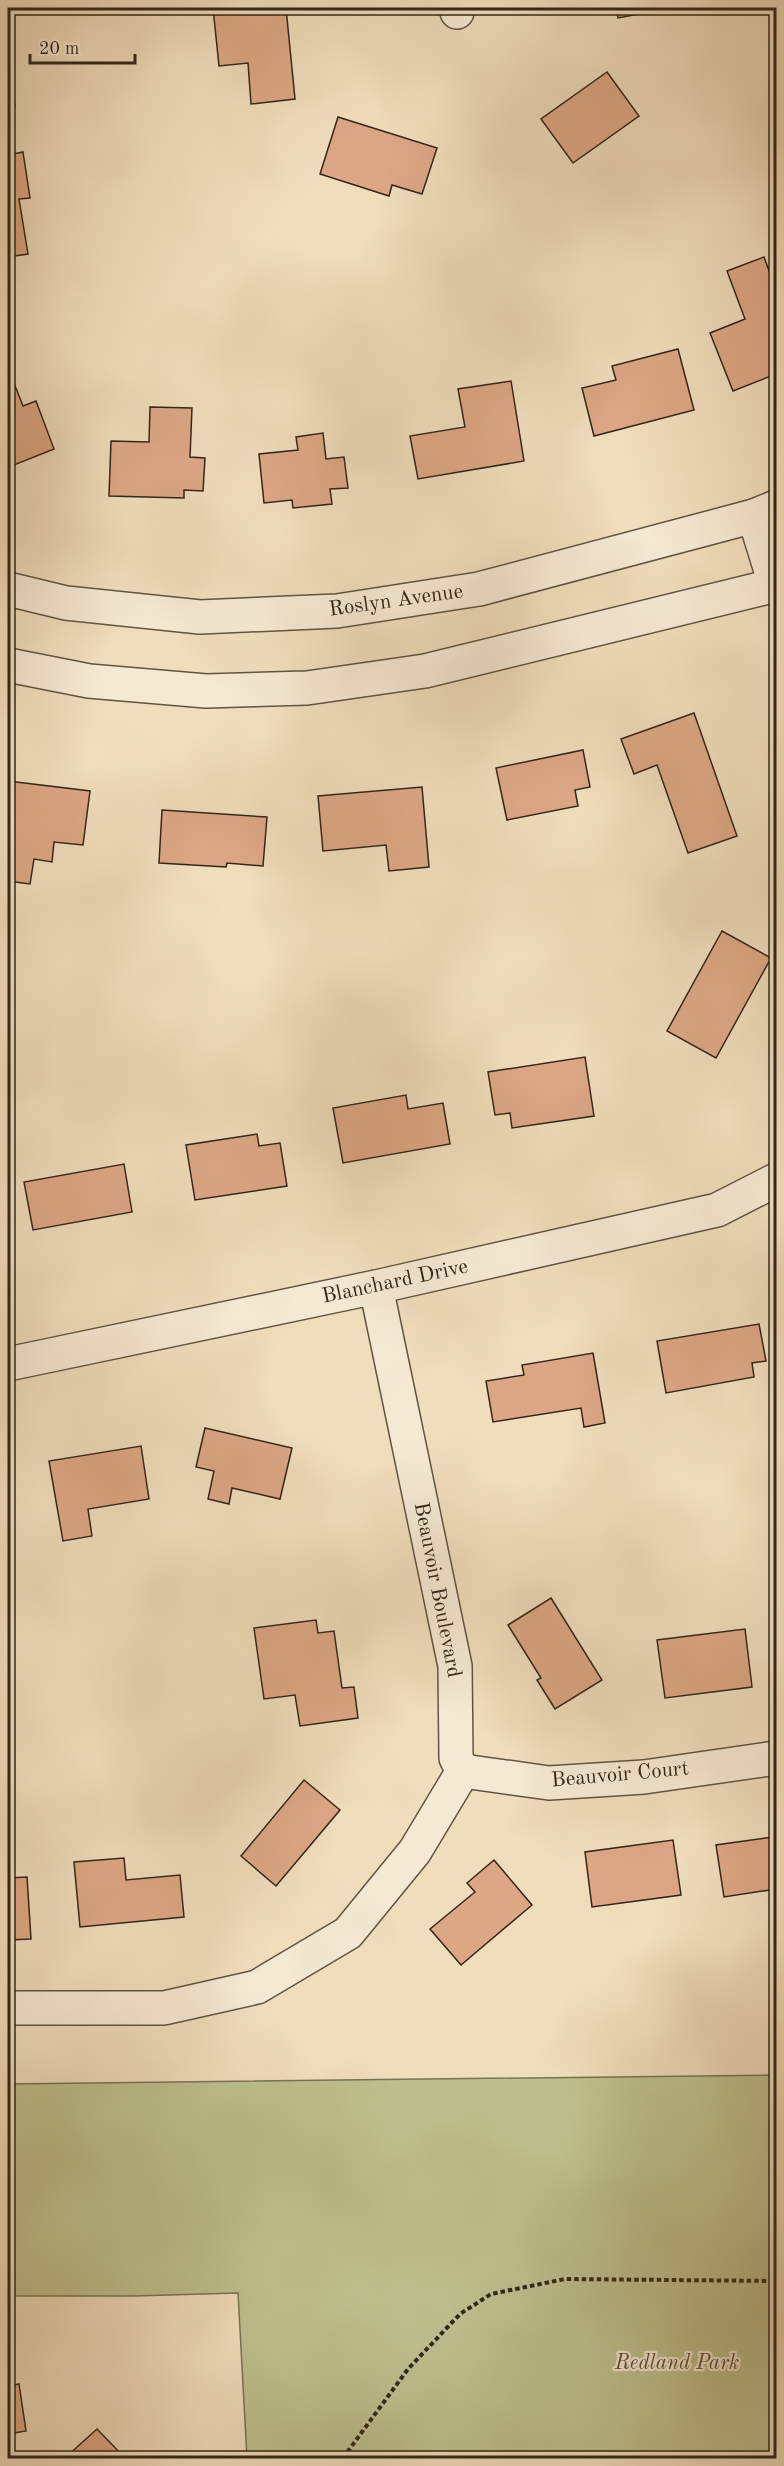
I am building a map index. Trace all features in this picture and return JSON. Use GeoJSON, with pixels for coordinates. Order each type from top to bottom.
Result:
{"type":"FeatureCollection","features":[{"type":"Feature","properties":{"kind":"street"},"geometry":{"type":"LineString","coordinates":[[8,664],[89,681],[206,691],[307,688],[425,671],[776,586],[765,512]]}},
{"type":"Feature","properties":{"kind":"street","name":"Roslyn Avenue"},"geometry":{"type":"LineString","coordinates":[[8,589],[66,603],[200,617],[337,611],[479,589],[765,512]]}},
{"type":"Feature","properties":{"kind":"street","name":"Blanchard Drive"},"geometry":{"type":"LineString","coordinates":[[8,1364],[376,1287],[717,1210],[777,1180]]}},
{"type":"Feature","properties":{"kind":"street","name":"Beauvoir Boulevard"},"geometry":{"type":"LineString","coordinates":[[376,1287],[455,1666],[456,1758],[463,1771]]}},
{"type":"Feature","properties":{"kind":"street","name":"Beauvoir Court"},"geometry":{"type":"LineString","coordinates":[[463,1771],[549,1783],[644,1777],[777,1758]]}},
{"type":"Feature","properties":{"kind":"street"},"geometry":{"type":"LineString","coordinates":[[8,2008],[165,2008],[257,1987],[348,1934],[415,1851],[463,1771]]}},
{"type":"Feature","properties":{"kind":"path"},"geometry":{"type":"LineString","coordinates":[[343,2458],[408,2369],[460,2314],[491,2294],[565,2279],[777,2281]]}},
{"type":"Feature","properties":{"kind":"green space","name":"Redland Park"},"geometry":{"type":"Polygon","coordinates":[[[776,2075],[776,2458],[247,2458],[238,2293],[8,2296],[8,2084],[776,2075]]]}},
{"type":"Feature","properties":{"kind":"building"},"geometry":{"type":"Polygon","coordinates":[[[213,8],[286,8],[295,99],[251,104],[248,63],[219,66],[213,8]]]}},
{"type":"Feature","properties":{"kind":"building"},"geometry":{"type":"Polygon","coordinates":[[[616,8],[667,8],[667,9],[618,18],[616,8]]]}},
{"type":"Feature","properties":{"kind":"building"},"geometry":{"type":"Polygon","coordinates":[[[8,55],[15,106],[8,107],[8,55]]]}},
{"type":"Feature","properties":{"kind":"building"},"geometry":{"type":"Polygon","coordinates":[[[607,72],[639,116],[573,163],[541,119],[607,72]]]}},
{"type":"Feature","properties":{"kind":"building"},"geometry":{"type":"Polygon","coordinates":[[[338,117],[437,148],[422,194],[392,185],[389,196],[320,174],[338,117]]]}},
{"type":"Feature","properties":{"kind":"building"},"geometry":{"type":"Polygon","coordinates":[[[23,152],[30,198],[19,199],[28,254],[8,257],[8,155],[23,152]]]}},
{"type":"Feature","properties":{"kind":"building"},"geometry":{"type":"Polygon","coordinates":[[[764,257],[776,290],[776,365],[774,366],[776,374],[733,391],[710,333],[745,319],[727,271],[764,257]]]}},
{"type":"Feature","properties":{"kind":"building"},"geometry":{"type":"Polygon","coordinates":[[[678,349],[694,410],[594,436],[582,388],[616,380],[612,366],[678,349]]]}},
{"type":"Feature","properties":{"kind":"building"},"geometry":{"type":"Polygon","coordinates":[[[10,373],[23,406],[36,401],[54,449],[9,467],[8,374],[10,373]]]}},
{"type":"Feature","properties":{"kind":"building"},"geometry":{"type":"Polygon","coordinates":[[[511,381],[524,461],[418,479],[410,436],[465,427],[458,389],[511,381]]]}},
{"type":"Feature","properties":{"kind":"building"},"geometry":{"type":"Polygon","coordinates":[[[150,407],[192,408],[190,457],[205,458],[203,491],[184,490],[184,498],[109,496],[111,441],[149,442],[150,407]]]}},
{"type":"Feature","properties":{"kind":"building"},"geometry":{"type":"Polygon","coordinates":[[[323,433],[326,459],[344,457],[348,488],[330,489],[332,504],[293,508],[292,500],[264,503],[259,454],[298,450],[296,437],[323,433]]]}},
{"type":"Feature","properties":{"kind":"building"},"geometry":{"type":"Polygon","coordinates":[[[694,713],[737,836],[688,853],[657,765],[634,774],[621,739],[694,713]]]}},
{"type":"Feature","properties":{"kind":"building"},"geometry":{"type":"Polygon","coordinates":[[[583,750],[590,787],[575,790],[578,806],[507,820],[496,768],[583,750]]]}},
{"type":"Feature","properties":{"kind":"building"},"geometry":{"type":"Polygon","coordinates":[[[8,781],[90,791],[83,845],[54,842],[52,862],[34,859],[30,884],[8,881],[12,826],[8,825],[8,781]]]}},
{"type":"Feature","properties":{"kind":"building"},"geometry":{"type":"Polygon","coordinates":[[[422,787],[429,867],[389,871],[386,845],[323,851],[318,796],[422,787]]]}},
{"type":"Feature","properties":{"kind":"building"},"geometry":{"type":"Polygon","coordinates":[[[162,810],[267,817],[263,866],[227,863],[226,867],[159,863],[162,810]]]}},
{"type":"Feature","properties":{"kind":"building"},"geometry":{"type":"Polygon","coordinates":[[[722,931],[771,958],[716,1058],[667,1031],[722,931]]]}},
{"type":"Feature","properties":{"kind":"building"},"geometry":{"type":"Polygon","coordinates":[[[585,1057],[594,1116],[512,1128],[510,1113],[495,1115],[488,1072],[585,1057]]]}},
{"type":"Feature","properties":{"kind":"building"},"geometry":{"type":"Polygon","coordinates":[[[406,1095],[408,1109],[443,1103],[450,1144],[343,1163],[333,1108],[406,1095]]]}},
{"type":"Feature","properties":{"kind":"building"},"geometry":{"type":"Polygon","coordinates":[[[257,1134],[259,1146],[280,1143],[287,1186],[195,1200],[186,1145],[257,1134]]]}},
{"type":"Feature","properties":{"kind":"building"},"geometry":{"type":"Polygon","coordinates":[[[124,1164],[132,1212],[33,1230],[24,1182],[124,1164]]]}},
{"type":"Feature","properties":{"kind":"building"},"geometry":{"type":"Polygon","coordinates":[[[759,1324],[766,1361],[752,1363],[754,1377],[666,1393],[657,1341],[759,1324]]]}},
{"type":"Feature","properties":{"kind":"building"},"geometry":{"type":"Polygon","coordinates":[[[593,1353],[605,1423],[584,1427],[581,1408],[493,1422],[486,1381],[524,1375],[522,1365],[593,1353]]]}},
{"type":"Feature","properties":{"kind":"building"},"geometry":{"type":"Polygon","coordinates":[[[205,1428],[292,1448],[280,1499],[232,1488],[229,1504],[208,1499],[214,1471],[196,1467],[205,1428]]]}},
{"type":"Feature","properties":{"kind":"building"},"geometry":{"type":"Polygon","coordinates":[[[141,1446],[149,1499],[88,1509],[92,1536],[63,1541],[49,1461],[141,1446]]]}},
{"type":"Feature","properties":{"kind":"building"},"geometry":{"type":"Polygon","coordinates":[[[551,1598],[602,1680],[555,1709],[537,1680],[541,1678],[508,1625],[551,1598]]]}},
{"type":"Feature","properties":{"kind":"building"},"geometry":{"type":"Polygon","coordinates":[[[316,1620],[318,1633],[334,1631],[342,1688],[354,1687],[358,1718],[300,1726],[295,1695],[264,1699],[254,1628],[316,1620]]]}},
{"type":"Feature","properties":{"kind":"building"},"geometry":{"type":"Polygon","coordinates":[[[745,1629],[752,1687],[665,1698],[657,1640],[745,1629]]]}},
{"type":"Feature","properties":{"kind":"building"},"geometry":{"type":"Polygon","coordinates":[[[304,1780],[340,1810],[276,1886],[241,1856],[304,1780]]]}},
{"type":"Feature","properties":{"kind":"building"},"geometry":{"type":"Polygon","coordinates":[[[772,1828],[776,1828],[776,1889],[724,1897],[716,1845],[773,1837],[772,1828]]]}},
{"type":"Feature","properties":{"kind":"building"},"geometry":{"type":"Polygon","coordinates":[[[673,1840],[681,1895],[592,1907],[585,1852],[673,1840]]]}},
{"type":"Feature","properties":{"kind":"building"},"geometry":{"type":"Polygon","coordinates":[[[124,1858],[126,1880],[180,1875],[184,1917],[80,1927],[74,1862],[124,1858]]]}},
{"type":"Feature","properties":{"kind":"building"},"geometry":{"type":"Polygon","coordinates":[[[494,1860],[532,1905],[461,1965],[430,1929],[475,1892],[467,1883],[494,1860]]]}},
{"type":"Feature","properties":{"kind":"building"},"geometry":{"type":"Polygon","coordinates":[[[27,1877],[31,1939],[8,1940],[8,1878],[27,1877]]]}},
{"type":"Feature","properties":{"kind":"building"},"geometry":{"type":"Polygon","coordinates":[[[19,2384],[26,2431],[8,2434],[8,2386],[19,2384]]]}},
{"type":"Feature","properties":{"kind":"building"},"geometry":{"type":"Polygon","coordinates":[[[97,2429],[125,2458],[65,2458],[97,2429]]]}}]}
